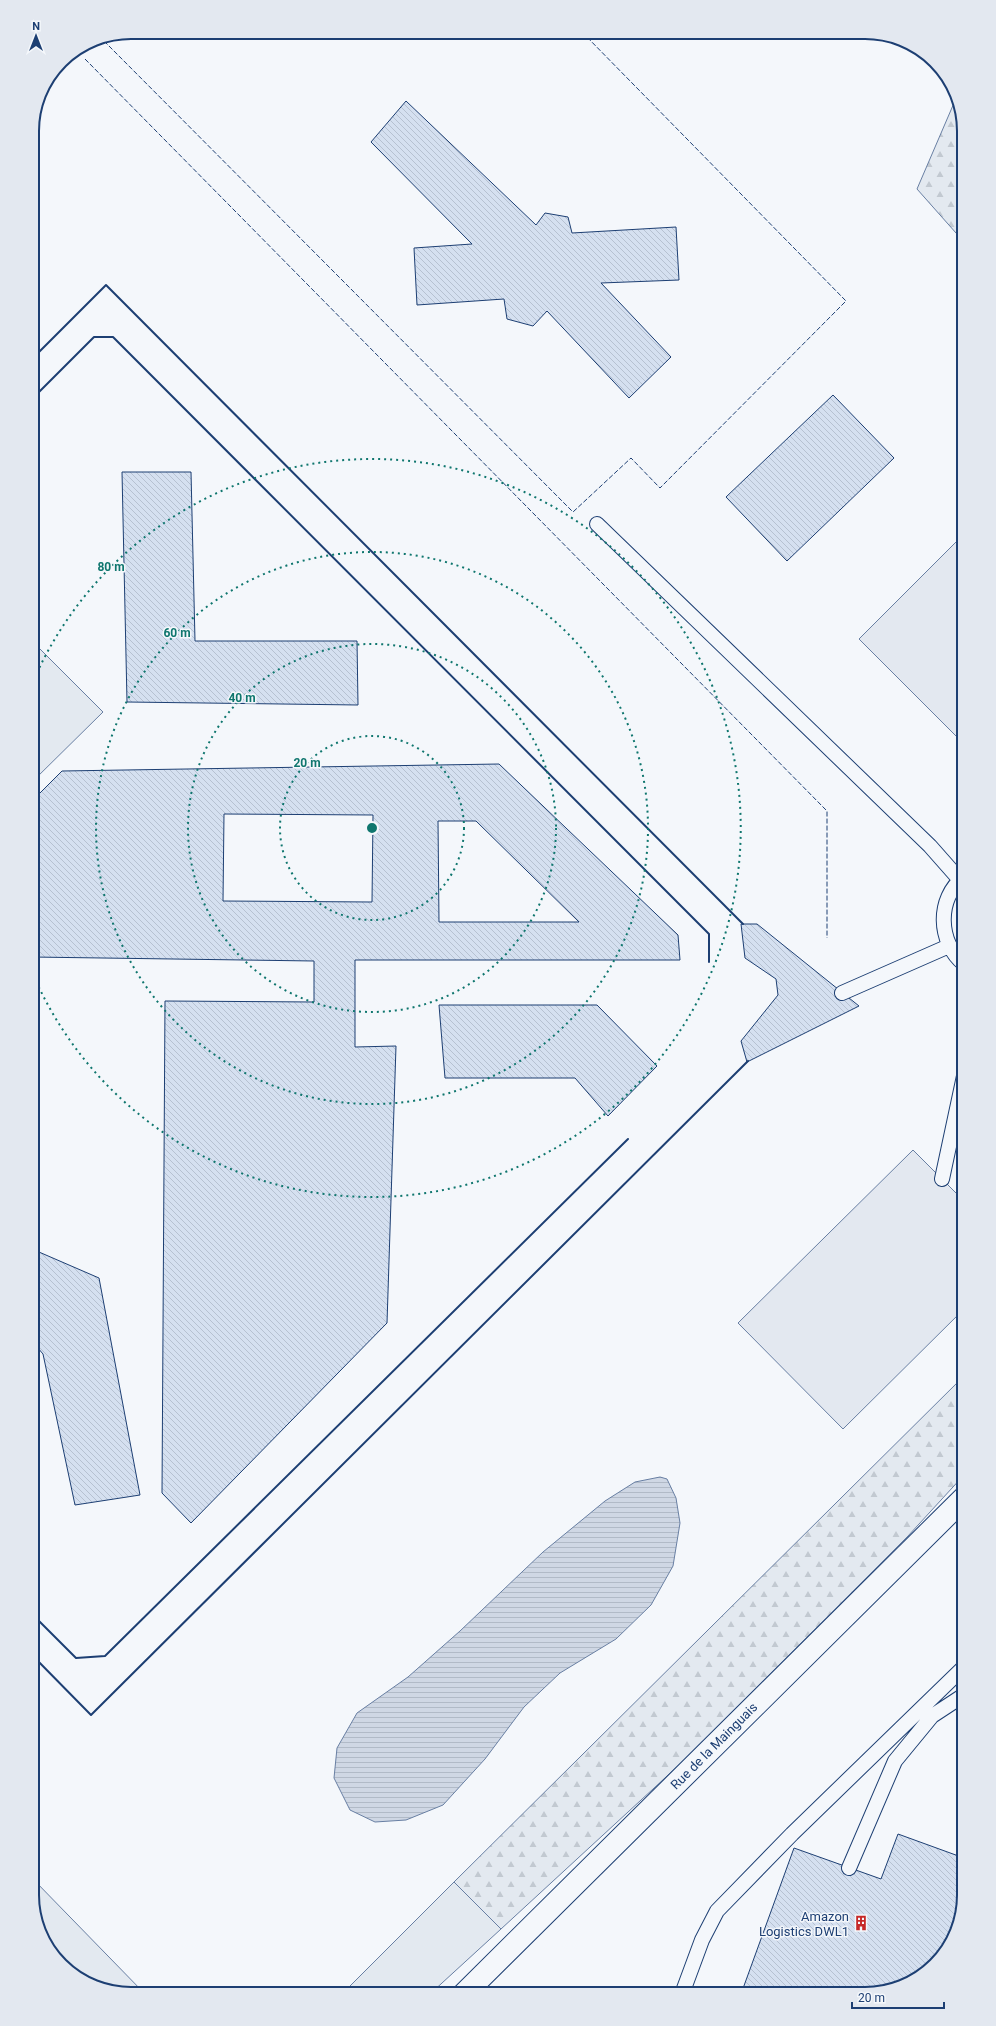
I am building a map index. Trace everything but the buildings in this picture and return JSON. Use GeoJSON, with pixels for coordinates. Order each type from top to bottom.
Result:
{"type":"FeatureCollection","features":[{"type":"Feature","properties":{"kind":"street","name":"Rue de la Mainguais"},"geometry":{"type":"LineString","coordinates":[[471,1987],[957,1505]]}},
{"type":"Feature","properties":{"kind":"lane"},"geometry":{"type":"LineString","coordinates":[[597,524],[957,874]]}},
{"type":"Feature","properties":{"kind":"lane"},"geometry":{"type":"LineString","coordinates":[[957,885],[949,895],[944,911],[944,929],[949,946],[957,958]]}},
{"type":"Feature","properties":{"kind":"lane"},"geometry":{"type":"LineString","coordinates":[[842,993],[949,946]]}},
{"type":"Feature","properties":{"kind":"lane"},"geometry":{"type":"LineString","coordinates":[[942,1179],[957,1109]]}},
{"type":"Feature","properties":{"kind":"lane"},"geometry":{"type":"LineString","coordinates":[[685,1987],[702,1940],[716,1910],[957,1674]]}},
{"type":"Feature","properties":{"kind":"lane"},"geometry":{"type":"LineString","coordinates":[[849,1868],[895,1761],[932,1716],[957,1700]]}},
{"type":"Feature","properties":{"kind":"green space"},"geometry":{"type":"Polygon","coordinates":[[[953,105],[957,125],[957,234],[917,189],[953,105]]]}},
{"type":"Feature","properties":{"kind":"green space"},"geometry":{"type":"Polygon","coordinates":[[[39,648],[103,712],[39,775],[39,648]]]}},
{"type":"Feature","properties":{"kind":"green space"},"geometry":{"type":"Polygon","coordinates":[[[957,1383],[957,1483],[908,1536],[691,1754],[501,1929],[454,1882],[957,1383]]]}},
{"type":"Feature","properties":{"kind":"green space"},"geometry":{"type":"Polygon","coordinates":[[[454,1882],[501,1929],[438,1987],[349,1987],[454,1882]]]}},
{"type":"Feature","properties":{"kind":"green space"},"geometry":{"type":"Polygon","coordinates":[[[39,1885],[138,1987],[113,1985],[90,1978],[66,1960],[51,1941],[42,1919],[39,1885]]]}},
{"type":"Feature","properties":{"kind":"shaded area"},"geometry":{"type":"Polygon","coordinates":[[[957,541],[957,737],[859,639],[957,541]]]}},
{"type":"Feature","properties":{"kind":"shaded area"},"geometry":{"type":"Polygon","coordinates":[[[913,1150],[957,1194],[957,1316],[843,1429],[738,1323],[913,1150]]]}},
{"type":"Feature","properties":{"kind":"shaded area"},"geometry":{"type":"Polygon","coordinates":[[[660,1477],[667,1479],[676,1498],[680,1523],[673,1566],[651,1605],[616,1639],[560,1673],[524,1707],[485,1759],[443,1805],[406,1820],[375,1822],[350,1810],[334,1778],[337,1748],[357,1713],[408,1677],[460,1631],[543,1552],[605,1501],[635,1482],[660,1477]]]}},
{"type":"Feature","properties":{"kind":"fence"},"geometry":{"type":"LineString","coordinates":[[106,43],[573,512],[631,458],[660,488],[846,301],[589,39]]}},
{"type":"Feature","properties":{"kind":"fence"},"geometry":{"type":"LineString","coordinates":[[85,59],[827,811],[827,938]]}},
{"type":"Feature","properties":{"kind":"wall"},"geometry":{"type":"LineString","coordinates":[[39,352],[106,285],[743,924]]}},
{"type":"Feature","properties":{"kind":"wall"},"geometry":{"type":"LineString","coordinates":[[39,392],[94,337],[113,337],[709,934],[709,962]]}},
{"type":"Feature","properties":{"kind":"wall"},"geometry":{"type":"LineString","coordinates":[[39,1662],[91,1715],[748,1061]]}},
{"type":"Feature","properties":{"kind":"wall"},"geometry":{"type":"LineString","coordinates":[[39,1621],[76,1658],[105,1656],[628,1139]]}},
{"type":"Feature","properties":{"kind":"place","name":"Amazon Logistics DWL1"},"geometry":{"type":"Point","coordinates":[861,1923]}}]}
